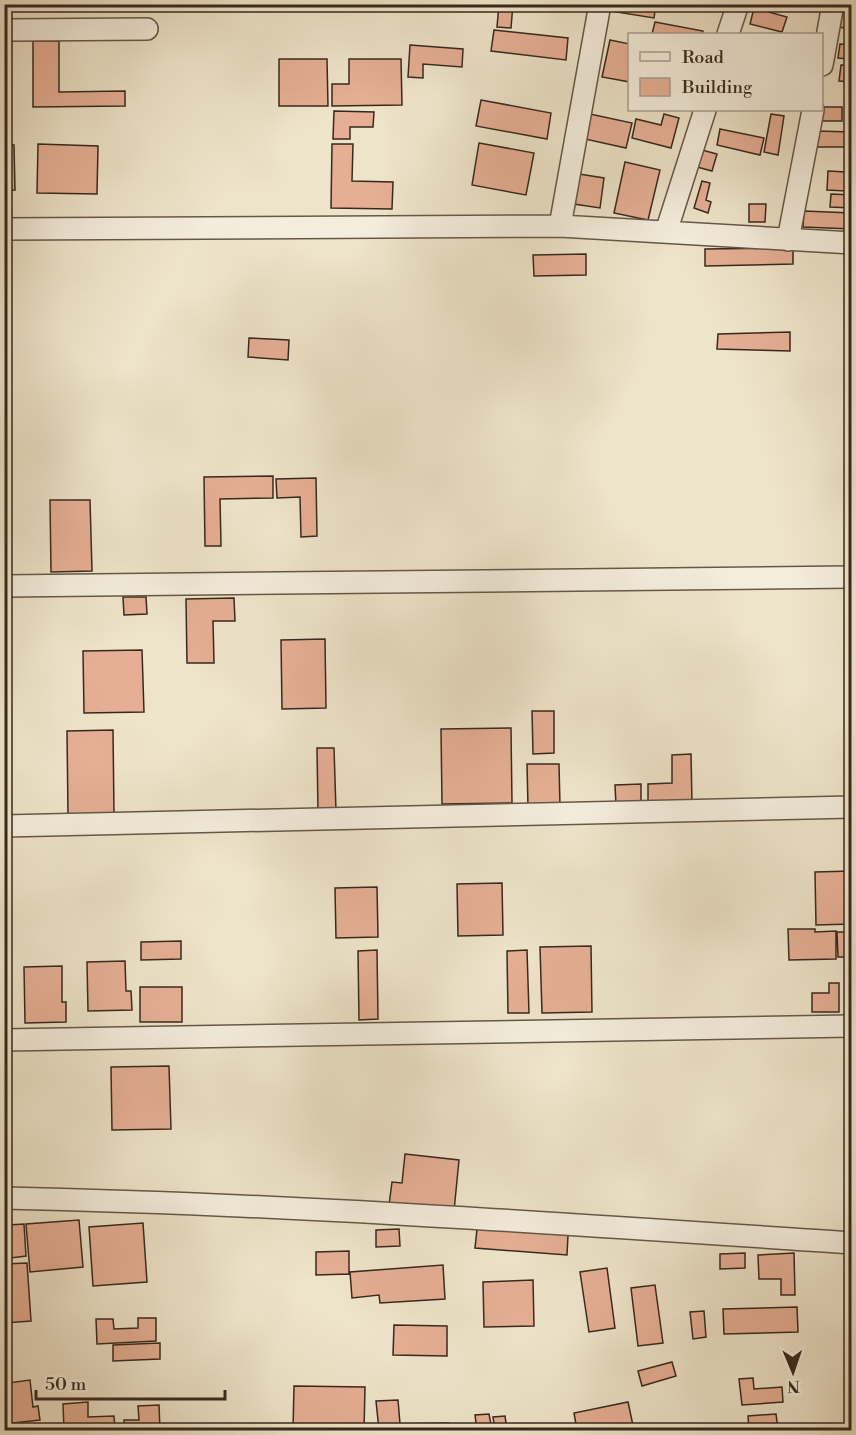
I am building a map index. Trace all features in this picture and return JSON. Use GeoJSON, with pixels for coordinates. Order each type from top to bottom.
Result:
{"type":"FeatureCollection","features":[{"type":"Feature","properties":{"kind":"street"},"geometry":{"type":"LineString","coordinates":[[560,226],[600,4]]}},
{"type":"Feature","properties":{"kind":"street"},"geometry":{"type":"LineString","coordinates":[[729,33],[738,4]]}},
{"type":"Feature","properties":{"kind":"street"},"geometry":{"type":"LineString","coordinates":[[823,59],[833,4]]}},
{"type":"Feature","properties":{"kind":"street"},"geometry":{"type":"LineString","coordinates":[[4,27],[10,30],[147,29]]}},
{"type":"Feature","properties":{"kind":"street"},"geometry":{"type":"LineString","coordinates":[[666,232],[705,111]]}},
{"type":"Feature","properties":{"kind":"street"},"geometry":{"type":"LineString","coordinates":[[788,240],[813,111]]}},
{"type":"Feature","properties":{"kind":"street"},"geometry":{"type":"LineString","coordinates":[[4,229],[560,226],[852,243]]}},
{"type":"Feature","properties":{"kind":"street"},"geometry":{"type":"LineString","coordinates":[[4,586],[852,577]]}},
{"type":"Feature","properties":{"kind":"street"},"geometry":{"type":"LineString","coordinates":[[4,826],[852,807]]}},
{"type":"Feature","properties":{"kind":"street"},"geometry":{"type":"LineString","coordinates":[[4,1040],[852,1026]]}},
{"type":"Feature","properties":{"kind":"street"},"geometry":{"type":"LineString","coordinates":[[4,1198],[127,1200],[437,1215],[852,1243]]}},
{"type":"Feature","properties":{"kind":"building"},"geometry":{"type":"Polygon","coordinates":[[[499,4],[513,4],[511,28],[497,27],[499,4]]]}},
{"type":"Feature","properties":{"kind":"building"},"geometry":{"type":"Polygon","coordinates":[[[611,4],[656,4],[654,18],[610,11],[611,4]]]}},
{"type":"Feature","properties":{"kind":"building"},"geometry":{"type":"Polygon","coordinates":[[[834,4],[852,4],[852,29],[831,26],[834,4]]]}},
{"type":"Feature","properties":{"kind":"building"},"geometry":{"type":"Polygon","coordinates":[[[754,8],[787,17],[782,32],[750,24],[754,8]]]}},
{"type":"Feature","properties":{"kind":"building"},"geometry":{"type":"Polygon","coordinates":[[[655,22],[703,31],[702,33],[652,33],[655,22]]]}},
{"type":"Feature","properties":{"kind":"building"},"geometry":{"type":"Polygon","coordinates":[[[494,30],[568,38],[566,60],[491,51],[494,30]]]}},
{"type":"Feature","properties":{"kind":"building"},"geometry":{"type":"Polygon","coordinates":[[[610,40],[628,44],[628,82],[602,77],[610,40]]]}},
{"type":"Feature","properties":{"kind":"building"},"geometry":{"type":"Polygon","coordinates":[[[33,41],[59,41],[59,92],[125,91],[125,106],[33,107],[33,41]]]}},
{"type":"Feature","properties":{"kind":"building"},"geometry":{"type":"Polygon","coordinates":[[[840,44],[851,45],[849,59],[838,58],[840,44]]]}},
{"type":"Feature","properties":{"kind":"building"},"geometry":{"type":"Polygon","coordinates":[[[410,45],[463,49],[462,67],[423,64],[423,78],[408,77],[410,45]]]}},
{"type":"Feature","properties":{"kind":"building"},"geometry":{"type":"Polygon","coordinates":[[[279,59],[327,59],[328,106],[279,106],[279,59]]]}},
{"type":"Feature","properties":{"kind":"building"},"geometry":{"type":"Polygon","coordinates":[[[349,59],[401,59],[402,105],[332,106],[332,84],[349,84],[349,59]]]}},
{"type":"Feature","properties":{"kind":"building"},"geometry":{"type":"Polygon","coordinates":[[[841,65],[852,66],[852,82],[839,81],[841,65]]]}},
{"type":"Feature","properties":{"kind":"building"},"geometry":{"type":"Polygon","coordinates":[[[481,100],[551,113],[547,139],[476,126],[481,100]]]}},
{"type":"Feature","properties":{"kind":"building"},"geometry":{"type":"Polygon","coordinates":[[[823,107],[842,107],[842,121],[820,121],[823,107]]]}},
{"type":"Feature","properties":{"kind":"building"},"geometry":{"type":"Polygon","coordinates":[[[334,111],[374,112],[373,127],[350,127],[350,139],[333,139],[334,111]]]}},
{"type":"Feature","properties":{"kind":"building"},"geometry":{"type":"Polygon","coordinates":[[[590,114],[632,123],[626,148],[585,139],[590,114]]]}},
{"type":"Feature","properties":{"kind":"building"},"geometry":{"type":"Polygon","coordinates":[[[664,114],[679,118],[671,148],[632,138],[636,119],[661,125],[664,114]]]}},
{"type":"Feature","properties":{"kind":"building"},"geometry":{"type":"Polygon","coordinates":[[[771,114],[784,116],[778,155],[764,152],[771,114]]]}},
{"type":"Feature","properties":{"kind":"building"},"geometry":{"type":"Polygon","coordinates":[[[720,129],[764,138],[760,155],[717,145],[720,129]]]}},
{"type":"Feature","properties":{"kind":"building"},"geometry":{"type":"Polygon","coordinates":[[[816,131],[852,132],[852,147],[816,147],[816,131]]]}},
{"type":"Feature","properties":{"kind":"building"},"geometry":{"type":"Polygon","coordinates":[[[479,143],[534,153],[526,195],[472,185],[479,143]]]}},
{"type":"Feature","properties":{"kind":"building"},"geometry":{"type":"Polygon","coordinates":[[[38,144],[98,146],[97,194],[37,193],[38,144]]]}},
{"type":"Feature","properties":{"kind":"building"},"geometry":{"type":"Polygon","coordinates":[[[332,144],[353,144],[352,181],[393,182],[392,209],[331,208],[332,144]]]}},
{"type":"Feature","properties":{"kind":"building"},"geometry":{"type":"Polygon","coordinates":[[[4,145],[14,145],[15,190],[4,191],[4,145]]]}},
{"type":"Feature","properties":{"kind":"building"},"geometry":{"type":"Polygon","coordinates":[[[702,150],[717,154],[712,171],[697,167],[702,150]]]}},
{"type":"Feature","properties":{"kind":"building"},"geometry":{"type":"Polygon","coordinates":[[[625,162],[660,170],[648,220],[614,213],[625,162]]]}},
{"type":"Feature","properties":{"kind":"building"},"geometry":{"type":"Polygon","coordinates":[[[828,171],[846,172],[846,191],[827,190],[828,171]]]}},
{"type":"Feature","properties":{"kind":"building"},"geometry":{"type":"Polygon","coordinates":[[[579,174],[604,178],[600,208],[574,204],[579,174]]]}},
{"type":"Feature","properties":{"kind":"building"},"geometry":{"type":"Polygon","coordinates":[[[702,181],[710,183],[706,200],[711,202],[708,213],[694,208],[702,181]]]}},
{"type":"Feature","properties":{"kind":"building"},"geometry":{"type":"Polygon","coordinates":[[[831,194],[852,195],[852,208],[830,207],[831,194]]]}},
{"type":"Feature","properties":{"kind":"building"},"geometry":{"type":"Polygon","coordinates":[[[749,204],[766,204],[765,222],[749,222],[749,204]]]}},
{"type":"Feature","properties":{"kind":"building"},"geometry":{"type":"Polygon","coordinates":[[[804,211],[852,213],[852,229],[803,227],[804,211]]]}},
{"type":"Feature","properties":{"kind":"building"},"geometry":{"type":"Polygon","coordinates":[[[793,248],[793,264],[705,266],[705,249],[793,248]]]}},
{"type":"Feature","properties":{"kind":"building"},"geometry":{"type":"Polygon","coordinates":[[[586,254],[586,275],[534,276],[533,255],[586,254]]]}},
{"type":"Feature","properties":{"kind":"building"},"geometry":{"type":"Polygon","coordinates":[[[790,332],[790,351],[717,349],[718,334],[790,332]]]}},
{"type":"Feature","properties":{"kind":"building"},"geometry":{"type":"Polygon","coordinates":[[[249,338],[289,340],[288,360],[248,357],[249,338]]]}},
{"type":"Feature","properties":{"kind":"building"},"geometry":{"type":"Polygon","coordinates":[[[273,476],[273,498],[220,499],[221,546],[205,546],[204,477],[273,476]]]}},
{"type":"Feature","properties":{"kind":"building"},"geometry":{"type":"Polygon","coordinates":[[[316,478],[317,536],[301,537],[300,497],[277,498],[276,479],[316,478]]]}},
{"type":"Feature","properties":{"kind":"building"},"geometry":{"type":"Polygon","coordinates":[[[50,500],[90,500],[92,571],[51,572],[50,500]]]}},
{"type":"Feature","properties":{"kind":"building"},"geometry":{"type":"Polygon","coordinates":[[[123,597],[146,597],[147,614],[124,615],[123,597]]]}},
{"type":"Feature","properties":{"kind":"building"},"geometry":{"type":"Polygon","coordinates":[[[234,598],[235,621],[213,621],[214,663],[187,663],[186,599],[234,598]]]}},
{"type":"Feature","properties":{"kind":"building"},"geometry":{"type":"Polygon","coordinates":[[[325,639],[326,708],[282,709],[281,640],[325,639]]]}},
{"type":"Feature","properties":{"kind":"building"},"geometry":{"type":"Polygon","coordinates":[[[142,650],[144,712],[84,713],[83,651],[142,650]]]}},
{"type":"Feature","properties":{"kind":"building"},"geometry":{"type":"Polygon","coordinates":[[[532,711],[554,711],[554,753],[533,754],[532,711]]]}},
{"type":"Feature","properties":{"kind":"building"},"geometry":{"type":"Polygon","coordinates":[[[511,728],[512,803],[442,804],[441,729],[511,728]]]}},
{"type":"Feature","properties":{"kind":"building"},"geometry":{"type":"Polygon","coordinates":[[[113,730],[114,814],[68,815],[67,731],[113,730]]]}},
{"type":"Feature","properties":{"kind":"building"},"geometry":{"type":"Polygon","coordinates":[[[317,748],[334,748],[336,811],[318,812],[317,748]]]}},
{"type":"Feature","properties":{"kind":"building"},"geometry":{"type":"Polygon","coordinates":[[[691,754],[692,804],[648,805],[648,784],[672,783],[672,755],[691,754]]]}},
{"type":"Feature","properties":{"kind":"building"},"geometry":{"type":"Polygon","coordinates":[[[527,764],[559,764],[560,806],[528,807],[527,764]]]}},
{"type":"Feature","properties":{"kind":"building"},"geometry":{"type":"Polygon","coordinates":[[[641,784],[641,804],[616,805],[615,785],[641,784]]]}},
{"type":"Feature","properties":{"kind":"building"},"geometry":{"type":"Polygon","coordinates":[[[852,871],[852,924],[816,925],[815,872],[852,871]]]}},
{"type":"Feature","properties":{"kind":"building"},"geometry":{"type":"Polygon","coordinates":[[[502,883],[503,935],[458,936],[457,884],[502,883]]]}},
{"type":"Feature","properties":{"kind":"building"},"geometry":{"type":"Polygon","coordinates":[[[377,887],[378,937],[336,938],[335,888],[377,887]]]}},
{"type":"Feature","properties":{"kind":"building"},"geometry":{"type":"Polygon","coordinates":[[[788,929],[815,929],[815,932],[836,931],[836,959],[789,960],[788,929]]]}},
{"type":"Feature","properties":{"kind":"building"},"geometry":{"type":"Polygon","coordinates":[[[837,932],[852,932],[852,957],[838,957],[837,932]]]}},
{"type":"Feature","properties":{"kind":"building"},"geometry":{"type":"Polygon","coordinates":[[[181,941],[181,959],[141,960],[141,942],[181,941]]]}},
{"type":"Feature","properties":{"kind":"building"},"geometry":{"type":"Polygon","coordinates":[[[591,946],[592,1012],[542,1013],[540,947],[591,946]]]}},
{"type":"Feature","properties":{"kind":"building"},"geometry":{"type":"Polygon","coordinates":[[[377,950],[378,1019],[359,1020],[358,951],[377,950]]]}},
{"type":"Feature","properties":{"kind":"building"},"geometry":{"type":"Polygon","coordinates":[[[527,950],[529,1013],[508,1013],[507,951],[527,950]]]}},
{"type":"Feature","properties":{"kind":"building"},"geometry":{"type":"Polygon","coordinates":[[[125,961],[126,991],[131,991],[132,1010],[88,1011],[87,962],[125,961]]]}},
{"type":"Feature","properties":{"kind":"building"},"geometry":{"type":"Polygon","coordinates":[[[62,966],[62,1002],[66,1002],[66,1022],[25,1023],[24,967],[62,966]]]}},
{"type":"Feature","properties":{"kind":"building"},"geometry":{"type":"Polygon","coordinates":[[[829,983],[839,983],[839,1012],[812,1012],[812,993],[829,993],[829,983]]]}},
{"type":"Feature","properties":{"kind":"building"},"geometry":{"type":"Polygon","coordinates":[[[140,987],[182,987],[182,1022],[140,1022],[140,987]]]}},
{"type":"Feature","properties":{"kind":"building"},"geometry":{"type":"Polygon","coordinates":[[[169,1066],[171,1129],[112,1130],[111,1067],[169,1066]]]}},
{"type":"Feature","properties":{"kind":"building"},"geometry":{"type":"Polygon","coordinates":[[[405,1154],[459,1160],[454,1211],[389,1205],[392,1182],[402,1183],[405,1154]]]}},
{"type":"Feature","properties":{"kind":"building"},"geometry":{"type":"Polygon","coordinates":[[[79,1220],[83,1267],[30,1272],[26,1224],[79,1220]]]}},
{"type":"Feature","properties":{"kind":"building"},"geometry":{"type":"Polygon","coordinates":[[[143,1223],[147,1282],[93,1286],[89,1227],[143,1223]]]}},
{"type":"Feature","properties":{"kind":"building"},"geometry":{"type":"Polygon","coordinates":[[[24,1224],[26,1256],[11,1258],[8,1225],[24,1224]]]}},
{"type":"Feature","properties":{"kind":"building"},"geometry":{"type":"Polygon","coordinates":[[[399,1229],[400,1246],[376,1247],[376,1230],[399,1229]]]}},
{"type":"Feature","properties":{"kind":"building"},"geometry":{"type":"Polygon","coordinates":[[[477,1229],[568,1235],[567,1255],[475,1248],[477,1229]]]}},
{"type":"Feature","properties":{"kind":"building"},"geometry":{"type":"Polygon","coordinates":[[[349,1251],[349,1274],[316,1275],[316,1252],[349,1251]]]}},
{"type":"Feature","properties":{"kind":"building"},"geometry":{"type":"Polygon","coordinates":[[[745,1253],[745,1268],[720,1269],[720,1254],[745,1253]]]}},
{"type":"Feature","properties":{"kind":"building"},"geometry":{"type":"Polygon","coordinates":[[[794,1253],[795,1295],[781,1295],[781,1279],[759,1279],[758,1255],[794,1253]]]}},
{"type":"Feature","properties":{"kind":"building"},"geometry":{"type":"Polygon","coordinates":[[[27,1263],[31,1321],[4,1323],[4,1264],[27,1263]]]}},
{"type":"Feature","properties":{"kind":"building"},"geometry":{"type":"Polygon","coordinates":[[[443,1265],[445,1299],[380,1303],[379,1295],[352,1298],[350,1272],[443,1265]]]}},
{"type":"Feature","properties":{"kind":"building"},"geometry":{"type":"Polygon","coordinates":[[[607,1268],[615,1328],[589,1332],[580,1272],[607,1268]]]}},
{"type":"Feature","properties":{"kind":"building"},"geometry":{"type":"Polygon","coordinates":[[[533,1280],[534,1326],[484,1327],[483,1282],[533,1280]]]}},
{"type":"Feature","properties":{"kind":"building"},"geometry":{"type":"Polygon","coordinates":[[[655,1285],[663,1343],[638,1346],[631,1288],[655,1285]]]}},
{"type":"Feature","properties":{"kind":"building"},"geometry":{"type":"Polygon","coordinates":[[[797,1307],[798,1332],[724,1334],[723,1309],[797,1307]]]}},
{"type":"Feature","properties":{"kind":"building"},"geometry":{"type":"Polygon","coordinates":[[[704,1311],[706,1337],[693,1339],[690,1312],[704,1311]]]}},
{"type":"Feature","properties":{"kind":"building"},"geometry":{"type":"Polygon","coordinates":[[[138,1318],[156,1318],[156,1341],[97,1344],[96,1319],[113,1319],[114,1329],[138,1328],[138,1318]]]}},
{"type":"Feature","properties":{"kind":"building"},"geometry":{"type":"Polygon","coordinates":[[[394,1325],[447,1326],[447,1356],[393,1355],[394,1325]]]}},
{"type":"Feature","properties":{"kind":"building"},"geometry":{"type":"Polygon","coordinates":[[[160,1343],[160,1359],[113,1361],[113,1345],[160,1343]]]}},
{"type":"Feature","properties":{"kind":"building"},"geometry":{"type":"Polygon","coordinates":[[[672,1362],[676,1376],[642,1386],[638,1371],[672,1362]]]}},
{"type":"Feature","properties":{"kind":"building"},"geometry":{"type":"Polygon","coordinates":[[[6,1371],[8,1383],[30,1380],[33,1407],[38,1406],[40,1420],[4,1424],[4,1372],[6,1371]]]}},
{"type":"Feature","properties":{"kind":"building"},"geometry":{"type":"Polygon","coordinates":[[[753,1378],[754,1389],[782,1387],[783,1402],[742,1405],[739,1379],[753,1378]]]}},
{"type":"Feature","properties":{"kind":"building"},"geometry":{"type":"Polygon","coordinates":[[[294,1386],[365,1387],[364,1430],[293,1430],[294,1386]]]}},
{"type":"Feature","properties":{"kind":"building"},"geometry":{"type":"Polygon","coordinates":[[[398,1400],[400,1424],[449,1423],[451,1430],[379,1430],[376,1401],[398,1400]]]}},
{"type":"Feature","properties":{"kind":"building"},"geometry":{"type":"Polygon","coordinates":[[[88,1402],[88,1417],[114,1416],[115,1430],[64,1430],[63,1404],[88,1402]]]}},
{"type":"Feature","properties":{"kind":"building"},"geometry":{"type":"Polygon","coordinates":[[[628,1402],[634,1430],[615,1430],[615,1428],[577,1430],[574,1413],[628,1402]]]}},
{"type":"Feature","properties":{"kind":"building"},"geometry":{"type":"Polygon","coordinates":[[[159,1405],[160,1430],[125,1430],[124,1420],[139,1420],[138,1406],[159,1405]]]}},
{"type":"Feature","properties":{"kind":"building"},"geometry":{"type":"Polygon","coordinates":[[[489,1414],[492,1430],[477,1430],[475,1415],[489,1414]]]}},
{"type":"Feature","properties":{"kind":"building"},"geometry":{"type":"Polygon","coordinates":[[[776,1414],[778,1429],[749,1430],[748,1416],[776,1414]]]}},
{"type":"Feature","properties":{"kind":"building"},"geometry":{"type":"Polygon","coordinates":[[[505,1416],[507,1430],[495,1430],[493,1417],[505,1416]]]}}]}
